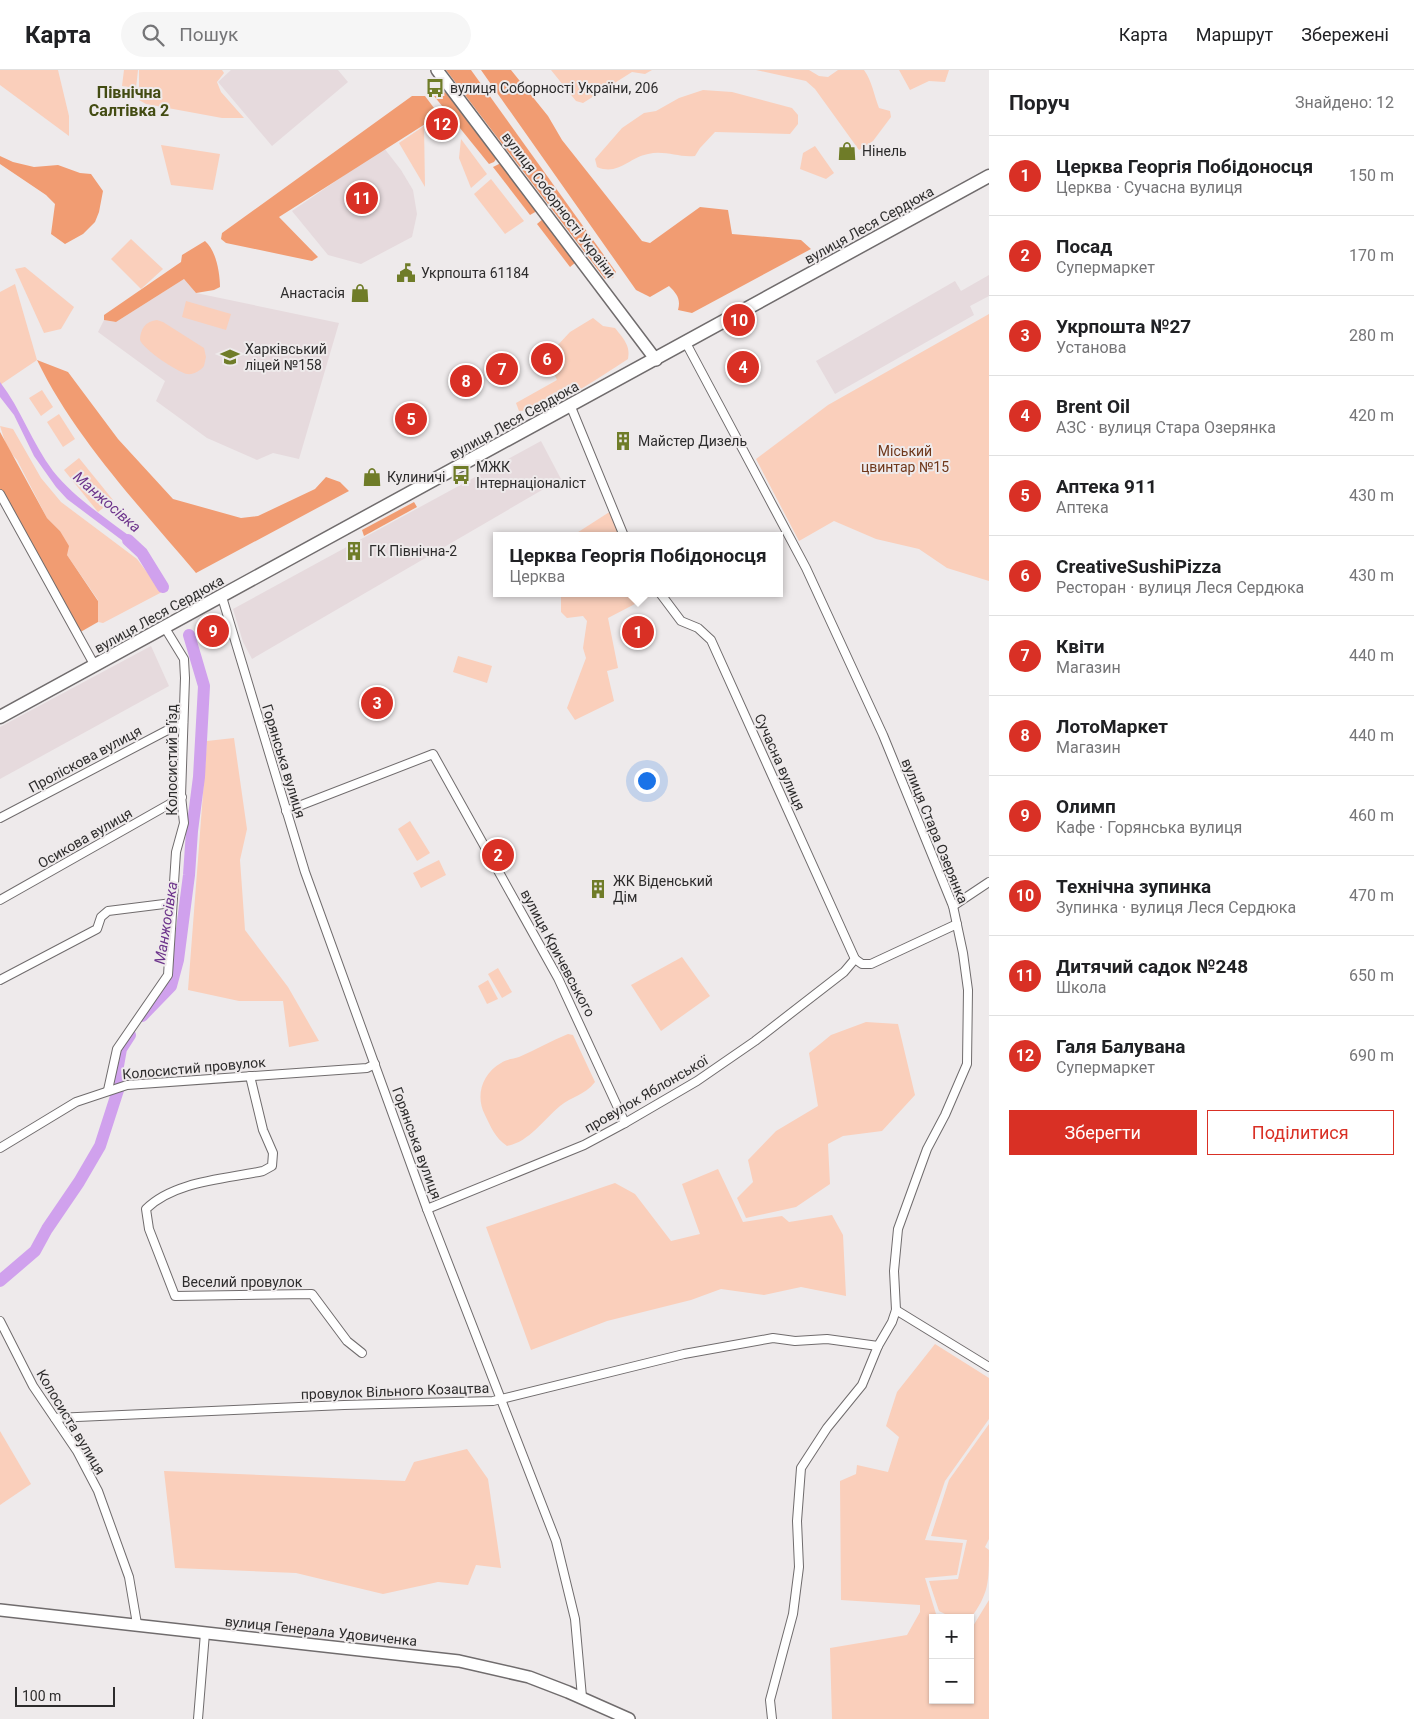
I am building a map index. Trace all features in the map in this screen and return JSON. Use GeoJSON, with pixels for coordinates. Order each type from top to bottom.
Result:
{"type":"FeatureCollection","features":[{"type":"Feature","properties":{"kind":"main road","name":"вулиця Соборності України"},"geometry":{"type":"LineString","coordinates":[[437,70],[656,360]]}},
{"type":"Feature","properties":{"kind":"main road","name":"вулиця Леся Сердюка"},"geometry":{"type":"LineString","coordinates":[[0,717],[988,180]]}},
{"type":"Feature","properties":{"kind":"main road","name":"вулиця Генерала Удовиченка"},"geometry":{"type":"LineString","coordinates":[[0,1610],[458,1661],[529,1677],[582,1697],[630,1719]]}},
{"type":"Feature","properties":{"kind":"street","name":"вулиця Стара Озерянка"},"geometry":{"type":"LineString","coordinates":[[686,343],[806,568],[883,735],[953,906],[968,990],[967,1064],[945,1115],[927,1149],[898,1229],[894,1271],[896,1310],[892,1322],[878,1346],[862,1385],[827,1428],[801,1468],[797,1521],[799,1567],[793,1614],[770,1700],[772,1719]]}},
{"type":"Feature","properties":{"kind":"street"},"geometry":{"type":"LineString","coordinates":[[571,407],[622,532]]}},
{"type":"Feature","properties":{"kind":"street"},"geometry":{"type":"LineString","coordinates":[[0,494],[94,666]]}},
{"type":"Feature","properties":{"kind":"street","name":"Горянська вулиця"},"geometry":{"type":"LineString","coordinates":[[222,597],[305,872],[427,1209],[499,1400],[556,1541],[576,1619],[582,1697]]}},
{"type":"Feature","properties":{"kind":"street","name":"Сучасна вулиця"},"geometry":{"type":"LineString","coordinates":[[663,597],[682,621],[698,628],[711,640],[855,960]]}},
{"type":"Feature","properties":{"kind":"street","name":"Колосистий в'їзд"},"geometry":{"type":"LineString","coordinates":[[111,1089],[117,1049],[168,975],[176,852],[184,823],[182,797],[185,678],[184,659],[169,625]]}},
{"type":"Feature","properties":{"kind":"street","name":"Проліскова вулиця"},"geometry":{"type":"LineString","coordinates":[[0,818],[183,722]]}},
{"type":"Feature","properties":{"kind":"street","name":"вулиця Кричевського"},"geometry":{"type":"LineString","coordinates":[[286,811],[433,754],[558,978],[626,1123]]}},
{"type":"Feature","properties":{"kind":"street","name":"Осикова вулиця"},"geometry":{"type":"LineString","coordinates":[[0,900],[182,797]]}},
{"type":"Feature","properties":{"kind":"street"},"geometry":{"type":"LineString","coordinates":[[953,906],[989,882]]}},
{"type":"Feature","properties":{"kind":"street"},"geometry":{"type":"LineString","coordinates":[[0,980],[97,929],[101,917],[108,911],[172,903]]}},
{"type":"Feature","properties":{"kind":"street"},"geometry":{"type":"LineString","coordinates":[[855,960],[862,964],[871,964],[957,924]]}},
{"type":"Feature","properties":{"kind":"street","name":"провулок Яблонської"},"geometry":{"type":"LineString","coordinates":[[427,1209],[584,1145],[626,1123],[697,1081],[756,1041],[844,972],[855,960]]}},
{"type":"Feature","properties":{"kind":"street","name":"Колосистий провулок"},"geometry":{"type":"LineString","coordinates":[[0,1148],[76,1102],[127,1085],[367,1068],[375,1064]]}},
{"type":"Feature","properties":{"kind":"street","name":"Веселий провулок"},"geometry":{"type":"LineString","coordinates":[[250,1076],[263,1130],[273,1153],[272,1166],[263,1171],[182,1188],[154,1201],[146,1209],[149,1229],[175,1296],[312,1294],[347,1341],[362,1353]]}},
{"type":"Feature","properties":{"kind":"street"},"geometry":{"type":"LineString","coordinates":[[896,1310],[989,1367]]}},
{"type":"Feature","properties":{"kind":"street","name":"Колосиста вулиця"},"geometry":{"type":"LineString","coordinates":[[0,1321],[33,1386],[77,1451],[98,1492],[129,1576],[137,1624]]}},
{"type":"Feature","properties":{"kind":"street","name":"провулок Вільного Козацтва"},"geometry":{"type":"LineString","coordinates":[[55,1418],[499,1400],[684,1354],[773,1338],[795,1341],[827,1339],[878,1346]]}},
{"type":"Feature","properties":{"kind":"street"},"geometry":{"type":"LineString","coordinates":[[981,1361],[989,1356]]}},
{"type":"Feature","properties":{"kind":"street"},"geometry":{"type":"LineString","coordinates":[[198,1719],[205,1633]]}},
{"type":"Feature","properties":{"kind":"shaded area"},"geometry":{"type":"Polygon","coordinates":[[[231,70],[338,70],[348,82],[272,146],[218,82],[231,70]]]}},
{"type":"Feature","properties":{"kind":"shaded area"},"geometry":{"type":"Polygon","coordinates":[[[446,70],[471,70],[616,272],[613,278],[605,279],[446,70]]]}},
{"type":"Feature","properties":{"kind":"shaded area"},"geometry":{"type":"Polygon","coordinates":[[[481,70],[511,70],[548,116],[562,140],[642,241],[650,243],[700,207],[728,210],[732,234],[801,240],[811,249],[692,313],[678,310],[678,297],[669,286],[650,297],[636,290],[481,70]]]}},
{"type":"Feature","properties":{"kind":"shaded area"},"geometry":{"type":"Polygon","coordinates":[[[441,90],[447,94],[496,159],[494,162],[489,164],[434,96],[441,90]]]}},
{"type":"Feature","properties":{"kind":"shaded area"},"geometry":{"type":"Polygon","coordinates":[[[412,96],[425,96],[437,112],[433,119],[279,217],[318,257],[312,261],[226,243],[221,239],[222,233],[412,96]]]}},
{"type":"Feature","properties":{"kind":"shaded area"},"geometry":{"type":"Polygon","coordinates":[[[384,148],[413,190],[417,214],[412,237],[361,264],[328,255],[292,211],[384,148]]]}},
{"type":"Feature","properties":{"kind":"shaded area"},"geometry":{"type":"Polygon","coordinates":[[[0,156],[13,162],[34,167],[58,165],[80,173],[91,174],[103,191],[95,222],[83,234],[65,244],[51,234],[55,204],[46,195],[0,164],[0,156]]]}},
{"type":"Feature","properties":{"kind":"shaded area"},"geometry":{"type":"Polygon","coordinates":[[[501,163],[537,211],[530,215],[493,167],[501,163]]]}},
{"type":"Feature","properties":{"kind":"shaded area"},"geometry":{"type":"Polygon","coordinates":[[[544,218],[576,262],[570,267],[537,224],[544,218]]]}},
{"type":"Feature","properties":{"kind":"shaded area"},"geometry":{"type":"Polygon","coordinates":[[[205,241],[215,256],[220,287],[196,293],[184,279],[116,322],[104,320],[104,315],[181,262],[182,255],[205,241]]]}},
{"type":"Feature","properties":{"kind":"shaded area"},"geometry":{"type":"Polygon","coordinates":[[[989,275],[989,296],[970,306],[974,315],[835,394],[816,361],[955,281],[961,291],[989,275]]]}},
{"type":"Feature","properties":{"kind":"shaded area","name":"Харківський ліцей №158"},"geometry":{"type":"Polygon","coordinates":[[[184,279],[196,293],[339,323],[299,459],[273,453],[257,460],[207,438],[156,401],[165,381],[98,332],[104,320],[116,322],[184,279]]]}},
{"type":"Feature","properties":{"kind":"shaded area"},"geometry":{"type":"Polygon","coordinates":[[[37,360],[68,372],[118,439],[173,499],[241,518],[258,516],[315,489],[326,477],[340,482],[349,491],[196,573],[131,497],[89,444],[52,389],[37,360]]]}},
{"type":"Feature","properties":{"kind":"shaded area"},"geometry":{"type":"Polygon","coordinates":[[[0,382],[53,471],[83,501],[141,545],[139,553],[67,499],[56,487],[34,456],[14,415],[0,397],[0,382]]]}},
{"type":"Feature","properties":{"kind":"shaded area"},"geometry":{"type":"Polygon","coordinates":[[[0,432],[47,518],[60,531],[69,546],[67,555],[98,601],[98,622],[77,634],[0,494],[0,432]]]}},
{"type":"Feature","properties":{"kind":"shaded area","name":"ГК Північна-2"},"geometry":{"type":"Polygon","coordinates":[[[541,441],[561,479],[252,659],[243,642],[233,609],[541,441]]]}},
{"type":"Feature","properties":{"kind":"shaded area"},"geometry":{"type":"Polygon","coordinates":[[[414,502],[417,507],[364,536],[362,530],[414,502]]]}},
{"type":"Feature","properties":{"kind":"shaded area"},"geometry":{"type":"Polygon","coordinates":[[[151,646],[169,686],[0,779],[0,727],[151,646]]]}},
{"type":"Feature","properties":{"kind":"green space"},"geometry":{"type":"Polygon","coordinates":[[[0,70],[58,70],[69,116],[69,136],[0,85],[0,70]]]}},
{"type":"Feature","properties":{"kind":"green space"},"geometry":{"type":"Polygon","coordinates":[[[124,70],[138,70],[136,88],[122,86],[124,70]]]}},
{"type":"Feature","properties":{"kind":"green space"},"geometry":{"type":"Polygon","coordinates":[[[139,70],[222,70],[224,73],[217,82],[221,92],[244,118],[222,118],[146,104],[139,100],[139,70]]]}},
{"type":"Feature","properties":{"kind":"green space"},"geometry":{"type":"Polygon","coordinates":[[[551,70],[652,70],[645,74],[632,72],[583,103],[576,101],[551,70]]]}},
{"type":"Feature","properties":{"kind":"green space"},"geometry":{"type":"Polygon","coordinates":[[[756,70],[809,70],[819,76],[828,77],[838,70],[864,70],[871,83],[879,108],[890,111],[891,117],[873,141],[859,150],[815,89],[806,81],[756,70]]]}},
{"type":"Feature","properties":{"kind":"green space"},"geometry":{"type":"Polygon","coordinates":[[[899,70],[949,70],[945,82],[929,81],[910,90],[899,70]]]}},
{"type":"Feature","properties":{"kind":"green space"},"geometry":{"type":"Polygon","coordinates":[[[703,90],[732,92],[792,108],[798,115],[798,124],[790,134],[715,132],[695,156],[654,153],[641,156],[617,168],[604,169],[597,167],[595,159],[622,128],[644,113],[656,111],[679,98],[703,90]]]}},
{"type":"Feature","properties":{"kind":"green space"},"geometry":{"type":"Polygon","coordinates":[[[424,126],[425,187],[399,143],[424,126]]]}},
{"type":"Feature","properties":{"kind":"green space"},"geometry":{"type":"Polygon","coordinates":[[[461,139],[487,174],[471,188],[459,158],[461,139]]]}},
{"type":"Feature","properties":{"kind":"green space"},"geometry":{"type":"Polygon","coordinates":[[[161,145],[220,154],[213,190],[171,185],[161,145]]]}},
{"type":"Feature","properties":{"kind":"green space"},"geometry":{"type":"Polygon","coordinates":[[[815,146],[834,173],[826,179],[800,169],[803,153],[815,146]]]}},
{"type":"Feature","properties":{"kind":"green space"},"geometry":{"type":"Polygon","coordinates":[[[491,179],[524,221],[505,234],[474,194],[491,179]]]}},
{"type":"Feature","properties":{"kind":"green space"},"geometry":{"type":"Polygon","coordinates":[[[131,239],[163,269],[141,289],[111,259],[131,239]]]}},
{"type":"Feature","properties":{"kind":"green space"},"geometry":{"type":"Polygon","coordinates":[[[25,267],[74,307],[61,329],[44,333],[15,269],[25,267]]]}},
{"type":"Feature","properties":{"kind":"green space"},"geometry":{"type":"Polygon","coordinates":[[[15,284],[37,360],[0,385],[0,292],[15,284]]]}},
{"type":"Feature","properties":{"kind":"green space"},"geometry":{"type":"Polygon","coordinates":[[[186,301],[231,314],[226,330],[182,317],[186,301]]]}},
{"type":"Feature","properties":{"kind":"green space","name":"Міський цвинтар №15"},"geometry":{"type":"Polygon","coordinates":[[[989,314],[989,581],[947,568],[919,549],[876,539],[834,521],[799,541],[756,459],[828,405],[989,314]]]}},
{"type":"Feature","properties":{"kind":"green space"},"geometry":{"type":"Polygon","coordinates":[[[593,318],[603,326],[615,328],[627,346],[628,359],[576,392],[547,405],[519,411],[516,403],[557,380],[552,369],[561,360],[556,347],[570,332],[593,318]]]}},
{"type":"Feature","properties":{"kind":"green space"},"geometry":{"type":"Polygon","coordinates":[[[157,320],[204,348],[206,357],[202,368],[192,374],[182,372],[161,360],[142,344],[140,336],[142,329],[150,322],[157,320]]]}},
{"type":"Feature","properties":{"kind":"green space"},"geometry":{"type":"Polygon","coordinates":[[[42,390],[53,407],[41,416],[29,398],[42,390]]]}},
{"type":"Feature","properties":{"kind":"green space"},"geometry":{"type":"Polygon","coordinates":[[[59,414],[75,439],[63,447],[47,422],[59,414]]]}},
{"type":"Feature","properties":{"kind":"green space"},"geometry":{"type":"Polygon","coordinates":[[[0,426],[13,429],[41,478],[61,502],[137,559],[162,592],[103,623],[98,622],[98,600],[67,555],[60,531],[47,518],[17,460],[7,448],[0,426]]]}},
{"type":"Feature","properties":{"kind":"green space"},"geometry":{"type":"Polygon","coordinates":[[[79,458],[113,500],[98,512],[64,470],[79,458]]]}},
{"type":"Feature","properties":{"kind":"green space"},"geometry":{"type":"Polygon","coordinates":[[[611,511],[619,532],[578,532],[611,511]]]}},
{"type":"Feature","properties":{"kind":"green space"},"geometry":{"type":"Polygon","coordinates":[[[561,597],[648,597],[608,618],[618,668],[607,671],[614,701],[575,720],[567,708],[586,658],[583,648],[587,621],[583,616],[567,618],[561,612],[561,597]]]}},
{"type":"Feature","properties":{"kind":"green space"},"geometry":{"type":"Polygon","coordinates":[[[458,656],[492,666],[487,683],[453,672],[458,656]]]}},
{"type":"Feature","properties":{"kind":"green space"},"geometry":{"type":"Polygon","coordinates":[[[234,738],[247,829],[240,860],[245,930],[288,987],[319,1041],[289,1047],[283,1001],[239,1001],[188,990],[207,741],[234,738]]]}},
{"type":"Feature","properties":{"kind":"green space"},"geometry":{"type":"Polygon","coordinates":[[[410,821],[430,853],[417,861],[398,829],[410,821]]]}},
{"type":"Feature","properties":{"kind":"green space"},"geometry":{"type":"Polygon","coordinates":[[[439,860],[446,875],[421,888],[413,873],[439,860]]]}},
{"type":"Feature","properties":{"kind":"green space"},"geometry":{"type":"Polygon","coordinates":[[[682,957],[710,996],[661,1031],[631,985],[682,957]]]}},
{"type":"Feature","properties":{"kind":"green space"},"geometry":{"type":"Polygon","coordinates":[[[498,968],[512,992],[502,998],[488,974],[498,968]]]}},
{"type":"Feature","properties":{"kind":"green space"},"geometry":{"type":"Polygon","coordinates":[[[488,980],[498,999],[487,1004],[478,986],[488,980]]]}},
{"type":"Feature","properties":{"kind":"green space"},"geometry":{"type":"Polygon","coordinates":[[[866,1022],[898,1024],[915,1095],[882,1131],[843,1136],[828,1144],[830,1184],[796,1207],[746,1218],[737,1198],[753,1182],[748,1160],[776,1131],[818,1106],[809,1053],[831,1035],[866,1022]]]}},
{"type":"Feature","properties":{"kind":"green space"},"geometry":{"type":"Polygon","coordinates":[[[568,1034],[573,1035],[595,1082],[587,1090],[560,1106],[529,1135],[515,1144],[507,1146],[494,1132],[482,1108],[481,1093],[485,1079],[494,1068],[503,1062],[519,1057],[568,1034]]]}},
{"type":"Feature","properties":{"kind":"green space"},"geometry":{"type":"Polygon","coordinates":[[[718,1169],[743,1222],[782,1216],[789,1222],[832,1215],[843,1235],[846,1296],[801,1287],[764,1295],[721,1289],[691,1300],[607,1321],[531,1350],[486,1227],[615,1183],[635,1194],[671,1241],[700,1234],[682,1184],[718,1169]]]}},
{"type":"Feature","properties":{"kind":"green space"},"geometry":{"type":"Polygon","coordinates":[[[935,1344],[989,1378],[989,1419],[945,1481],[925,1540],[963,1543],[957,1575],[925,1578],[936,1614],[929,1614],[929,1704],[974,1704],[974,1624],[989,1600],[989,1719],[832,1719],[830,1648],[907,1635],[920,1612],[920,1605],[841,1600],[840,1481],[856,1474],[857,1465],[888,1472],[899,1437],[886,1426],[897,1392],[935,1344]]]}},
{"type":"Feature","properties":{"kind":"green space"},"geometry":{"type":"Polygon","coordinates":[[[989,1424],[989,1539],[985,1547],[989,1550],[989,1571],[987,1587],[973,1614],[945,1614],[939,1611],[929,1581],[958,1579],[967,1540],[931,1536],[949,1480],[989,1424]]]}},
{"type":"Feature","properties":{"kind":"green space"},"geometry":{"type":"Polygon","coordinates":[[[0,1431],[31,1484],[0,1505],[0,1431]]]}},
{"type":"Feature","properties":{"kind":"green space"},"geometry":{"type":"Polygon","coordinates":[[[467,1449],[488,1479],[501,1568],[476,1565],[468,1585],[438,1582],[383,1594],[296,1573],[175,1568],[164,1471],[405,1481],[414,1462],[467,1449]]]}},
{"type":"Feature","properties":{"kind":"waterway","name":"Манжосівка"},"geometry":{"type":"LineString","coordinates":[[128,540],[142,553],[163,587]]}},
{"type":"Feature","properties":{"kind":"waterway","name":"Манжосівка"},"geometry":{"type":"LineString","coordinates":[[142,1016],[171,986],[178,960],[189,875],[199,777],[204,686],[189,635]]}},
{"type":"Feature","properties":{"kind":"waterway","name":"Манжосівка"},"geometry":{"type":"LineString","coordinates":[[0,1281],[35,1251],[100,1146],[120,1084],[116,1077],[121,1049],[130,1035]]}},
{"type":"Feature","properties":{"kind":"place","name":"вулиця Соборності України, 206"},"geometry":{"type":"Point","coordinates":[435,88]}},
{"type":"Feature","properties":{"kind":"place","name":"Галя Балувана"},"geometry":{"type":"Point","coordinates":[442,124]}},
{"type":"Feature","properties":{"kind":"place","name":"Нінель"},"geometry":{"type":"Point","coordinates":[847,151]}},
{"type":"Feature","properties":{"kind":"place","name":"Дитячий садок №248"},"geometry":{"type":"Point","coordinates":[362,198]}},
{"type":"Feature","properties":{"kind":"place","name":"Укрпошта 61184"},"geometry":{"type":"Point","coordinates":[406,273]}},
{"type":"Feature","properties":{"kind":"place","name":"Анастасія"},"geometry":{"type":"Point","coordinates":[360,293]}},
{"type":"Feature","properties":{"kind":"place","name":"Технічна зупинка"},"geometry":{"type":"Point","coordinates":[739,320]}},
{"type":"Feature","properties":{"kind":"place","name":"Харківський ліцей №158"},"geometry":{"type":"Point","coordinates":[230,357]}},
{"type":"Feature","properties":{"kind":"place","name":"CreativeSushiPizza"},"geometry":{"type":"Point","coordinates":[547,359]}},
{"type":"Feature","properties":{"kind":"place","name":"Brent Oil"},"geometry":{"type":"Point","coordinates":[743,367]}},
{"type":"Feature","properties":{"kind":"place","name":"Квіти"},"geometry":{"type":"Point","coordinates":[502,369]}},
{"type":"Feature","properties":{"kind":"place","name":"ЛотоМаркет"},"geometry":{"type":"Point","coordinates":[466,381]}},
{"type":"Feature","properties":{"kind":"place","name":"Аптека 911"},"geometry":{"type":"Point","coordinates":[411,419]}},
{"type":"Feature","properties":{"kind":"place","name":"Майстер Дизель"},"geometry":{"type":"Point","coordinates":[623,441]}},
{"type":"Feature","properties":{"kind":"place","name":"МЖК Інтернаціоналіст"},"geometry":{"type":"Point","coordinates":[461,475]}},
{"type":"Feature","properties":{"kind":"place","name":"Кулиничі"},"geometry":{"type":"Point","coordinates":[372,477]}},
{"type":"Feature","properties":{"kind":"place","name":"ГК Північна-2"},"geometry":{"type":"Point","coordinates":[354,551]}},
{"type":"Feature","properties":{"kind":"place","name":"Олимп"},"geometry":{"type":"Point","coordinates":[213,631]}},
{"type":"Feature","properties":{"kind":"place","name":"Церква Георгія Побідоносця"},"geometry":{"type":"Point","coordinates":[638,632]}},
{"type":"Feature","properties":{"kind":"place","name":"Укрпошта №27"},"geometry":{"type":"Point","coordinates":[377,703]}},
{"type":"Feature","properties":{"kind":"place","name":"Посад"},"geometry":{"type":"Point","coordinates":[498,855]}},
{"type":"Feature","properties":{"kind":"place","name":"ЖК Віденський Дім"},"geometry":{"type":"Point","coordinates":[598,889]}},
{"type":"Feature","properties":{"kind":"district","name":"Північна Салтівка 2"},"geometry":{"type":"Point","coordinates":[129,101]}}]}
